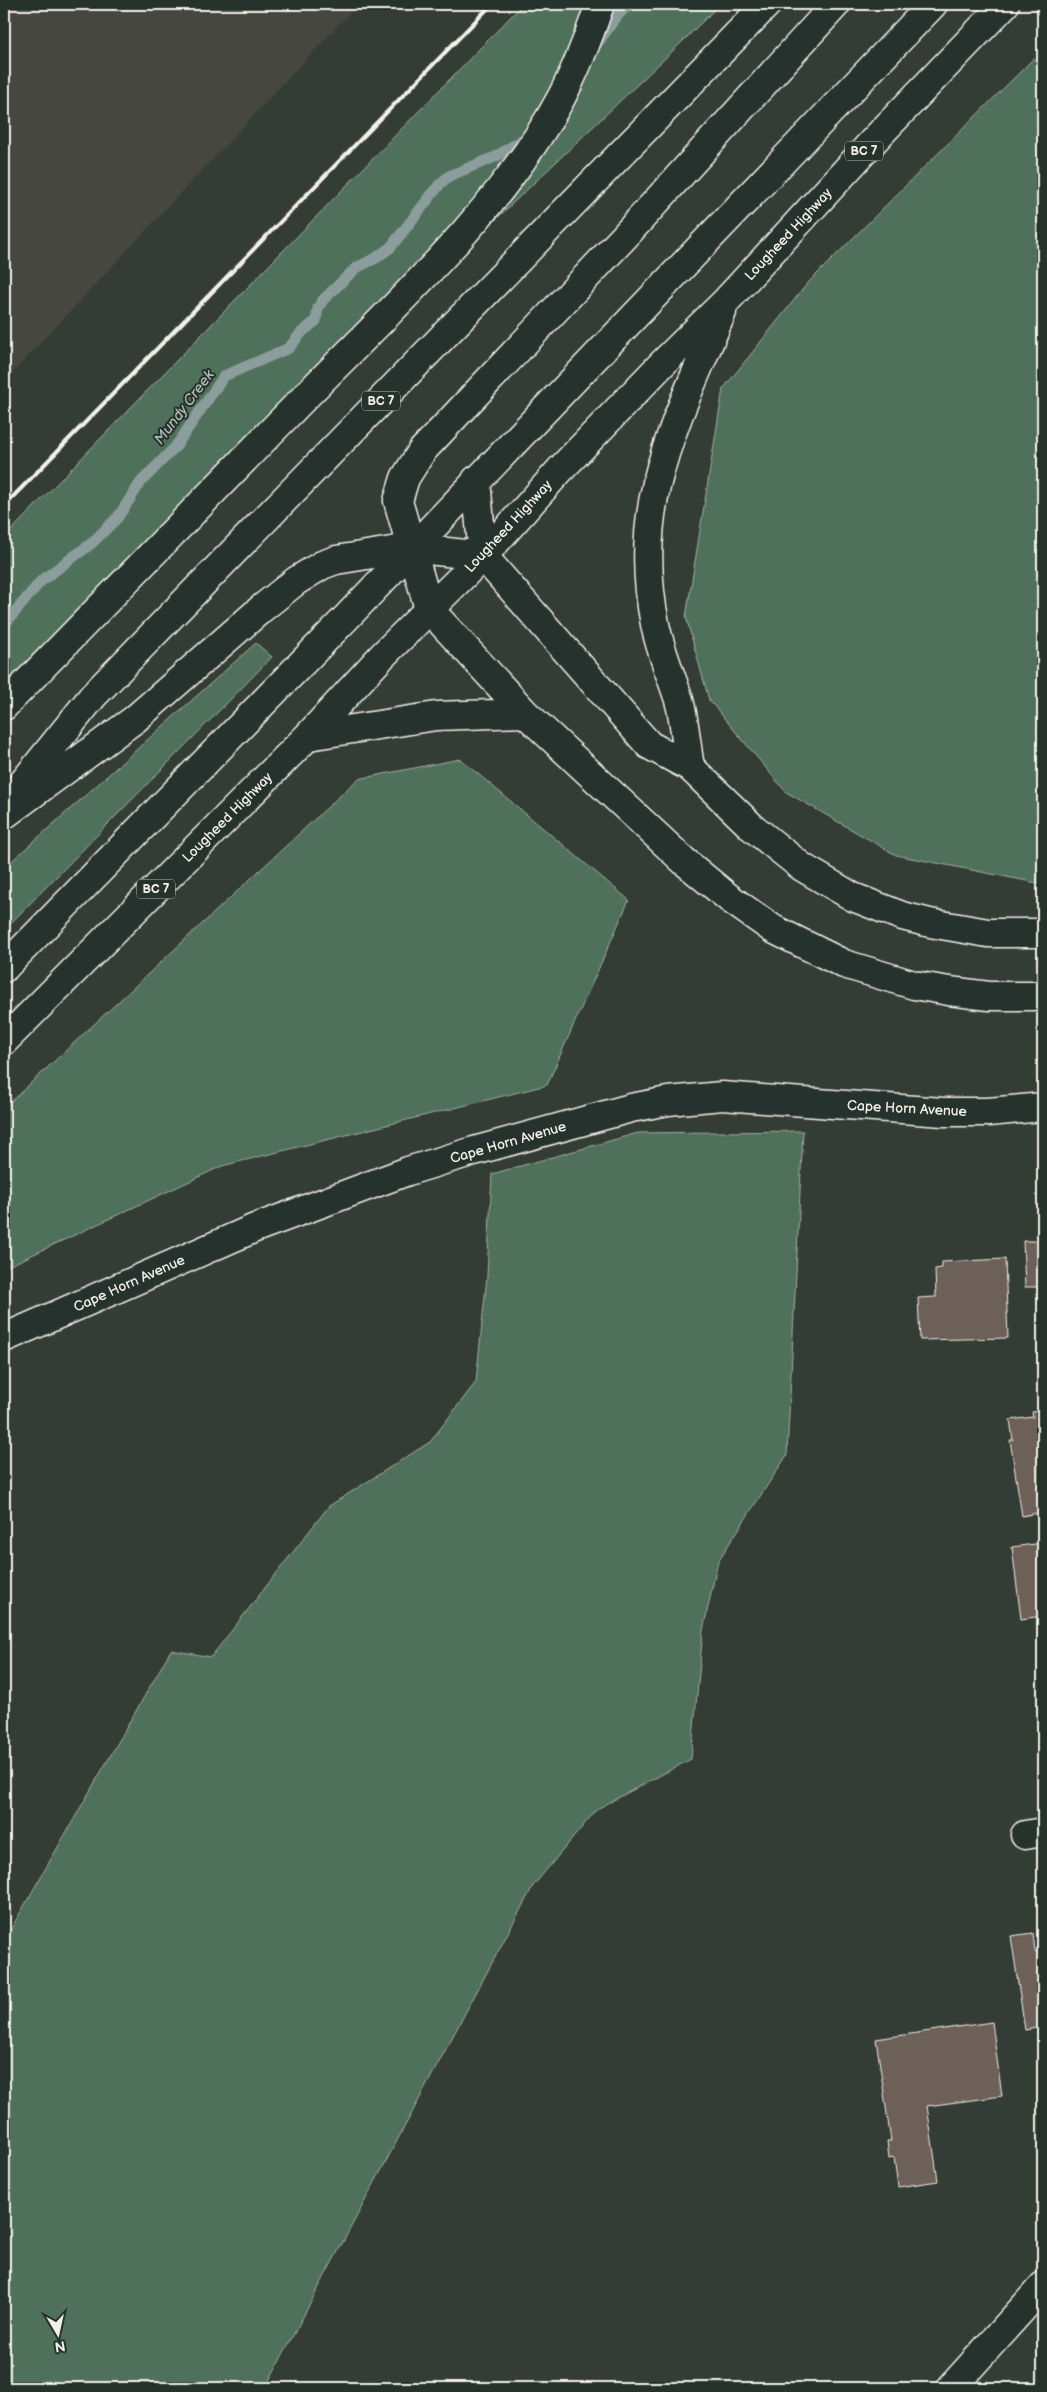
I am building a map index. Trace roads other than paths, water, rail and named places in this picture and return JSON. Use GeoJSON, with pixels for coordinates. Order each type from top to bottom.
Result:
{"type":"FeatureCollection","features":[{"type":"Feature","properties":{"kind":"main road"},"geometry":{"type":"LineString","coordinates":[[4,706],[402,298],[485,206],[530,148],[561,98],[580,58],[600,4]]}},
{"type":"Feature","properties":{"kind":"main road","name":"BC 7"},"geometry":{"type":"LineString","coordinates":[[4,806],[93,696],[767,4]]}},
{"type":"Feature","properties":{"kind":"main road"},"geometry":{"type":"LineString","coordinates":[[836,4],[631,230],[422,451],[406,478],[398,500],[410,548],[429,608],[525,713],[684,861],[729,898],[772,928],[844,964],[914,985],[989,996],[1043,996]]}},
{"type":"Feature","properties":{"kind":"main road"},"geometry":{"type":"LineString","coordinates":[[4,968],[197,772],[933,4]]}},
{"type":"Feature","properties":{"kind":"main road","name":"Lougheed Highway"},"geometry":{"type":"LineString","coordinates":[[4,1041],[308,736],[429,608],[483,556],[560,470],[661,364],[726,301],[877,137],[1005,4]]}},
{"type":"Feature","properties":{"kind":"main road"},"geometry":{"type":"LineString","coordinates":[[690,767],[679,702],[655,624],[649,575],[649,523],[652,498],[666,445],[726,301]]}},
{"type":"Feature","properties":{"kind":"main road"},"geometry":{"type":"LineString","coordinates":[[476,480],[483,556],[649,745],[690,767],[731,808],[787,856],[818,878],[853,897],[902,916],[948,927],[988,933],[1043,933]]}},
{"type":"Feature","properties":{"kind":"main road"},"geometry":{"type":"LineString","coordinates":[[4,816],[134,719],[198,662],[296,581],[336,560],[410,548],[483,556]]}},
{"type":"Feature","properties":{"kind":"main road"},"geometry":{"type":"LineString","coordinates":[[308,736],[436,716],[525,713]]}},
{"type":"Feature","properties":{"kind":"main road","name":"Cape Horn Avenue"},"geometry":{"type":"LineString","coordinates":[[4,1338],[255,1228],[408,1171],[631,1108],[668,1101],[722,1096],[943,1112],[988,1112],[1043,1107]]}},
{"type":"Feature","properties":{"kind":"main road"},"geometry":{"type":"LineString","coordinates":[[951,2388],[1043,2286]]}},
{"type":"Feature","properties":{"kind":"waterway","name":"Mundy Creek"},"geometry":{"type":"LineString","coordinates":[[596,45],[618,15],[629,4]]}},
{"type":"Feature","properties":{"kind":"waterway","name":"Mundy Creek"},"geometry":{"type":"LineString","coordinates":[[4,625],[41,581],[92,543],[118,517],[141,482],[176,446],[224,376],[289,348],[302,332],[316,321],[318,308],[323,300],[356,268],[376,258],[391,247],[440,184],[449,176],[495,157],[527,137]]}},
{"type":"Feature","properties":{"kind":"railway"},"geometry":{"type":"LineString","coordinates":[[4,506],[492,4]]}}]}
